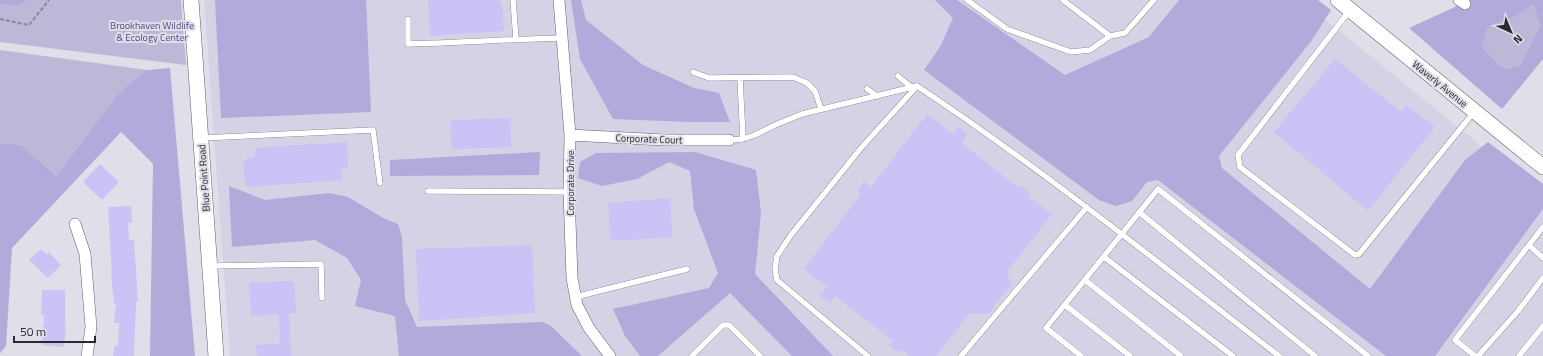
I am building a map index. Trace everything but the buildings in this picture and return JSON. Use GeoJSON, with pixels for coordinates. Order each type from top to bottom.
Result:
{"type":"FeatureCollection","features":[{"type":"Feature","properties":{"kind":"street","name":"Blue Point Road"},"geometry":{"type":"LineString","coordinates":[[191,0],[216,356]]}},
{"type":"Feature","properties":{"kind":"street","name":"Corporate Drive"},"geometry":{"type":"LineString","coordinates":[[559,0],[570,136],[568,192],[572,278],[577,305],[589,328],[610,356]]}},
{"type":"Feature","properties":{"kind":"street","name":"Waverly Avenue"},"geometry":{"type":"LineString","coordinates":[[1338,0],[1543,167]]}},
{"type":"Feature","properties":{"kind":"street","name":"Corporate Court"},"geometry":{"type":"LineString","coordinates":[[570,136],[664,140],[729,140]]}},
{"type":"Feature","properties":{"kind":"street"},"geometry":{"type":"LineString","coordinates":[[75,224],[85,254],[91,327],[87,356]]}},
{"type":"Feature","properties":{"kind":"lane"},"geometry":{"type":"LineString","coordinates":[[513,0],[516,39]]}},
{"type":"Feature","properties":{"kind":"lane"},"geometry":{"type":"LineString","coordinates":[[967,0],[1007,29],[1071,52],[1090,50],[1110,36],[1125,33],[1154,0]]}},
{"type":"Feature","properties":{"kind":"lane"},"geometry":{"type":"LineString","coordinates":[[1063,0],[1110,36]]}},
{"type":"Feature","properties":{"kind":"lane"},"geometry":{"type":"LineString","coordinates":[[1350,9],[1238,155],[1240,167],[1355,255],[1359,254],[1474,111]]}},
{"type":"Feature","properties":{"kind":"lane"},"geometry":{"type":"LineString","coordinates":[[408,19],[408,44],[440,44],[516,39],[563,38]]}},
{"type":"Feature","properties":{"kind":"lane"},"geometry":{"type":"LineString","coordinates":[[693,72],[709,78],[793,77],[807,83],[815,91],[821,109]]}},
{"type":"Feature","properties":{"kind":"lane"},"geometry":{"type":"LineString","coordinates":[[898,76],[972,122],[1087,207],[1279,356]]}},
{"type":"Feature","properties":{"kind":"lane"},"geometry":{"type":"LineString","coordinates":[[740,78],[743,139]]}},
{"type":"Feature","properties":{"kind":"lane"},"geometry":{"type":"LineString","coordinates":[[729,140],[743,139],[802,114],[914,86]]}},
{"type":"Feature","properties":{"kind":"lane"},"geometry":{"type":"LineString","coordinates":[[868,356],[776,280],[775,269],[777,256],[791,235],[861,148],[914,86]]}},
{"type":"Feature","properties":{"kind":"lane"},"geometry":{"type":"LineString","coordinates":[[867,89],[877,96]]}},
{"type":"Feature","properties":{"kind":"lane"},"geometry":{"type":"LineString","coordinates":[[201,138],[373,130],[380,183]]}},
{"type":"Feature","properties":{"kind":"lane"},"geometry":{"type":"LineString","coordinates":[[1081,356],[1046,328],[1158,189],[1368,356]]}},
{"type":"Feature","properties":{"kind":"lane"},"geometry":{"type":"LineString","coordinates":[[428,191],[568,192]]}},
{"type":"Feature","properties":{"kind":"lane"},"geometry":{"type":"LineString","coordinates":[[961,356],[1087,207]]}},
{"type":"Feature","properties":{"kind":"lane"},"geometry":{"type":"LineString","coordinates":[[1139,212],[1315,356]]}},
{"type":"Feature","properties":{"kind":"lane"},"geometry":{"type":"LineString","coordinates":[[1543,228],[1455,340],[1476,356],[1518,311],[1543,278]]}},
{"type":"Feature","properties":{"kind":"lane"},"geometry":{"type":"LineString","coordinates":[[1529,245],[1543,258]]}},
{"type":"Feature","properties":{"kind":"lane"},"geometry":{"type":"LineString","coordinates":[[1104,257],[1233,356]]}},
{"type":"Feature","properties":{"kind":"lane"},"geometry":{"type":"LineString","coordinates":[[210,266],[321,264],[322,298]]}},
{"type":"Feature","properties":{"kind":"lane"},"geometry":{"type":"LineString","coordinates":[[575,297],[687,269]]}},
{"type":"Feature","properties":{"kind":"lane"},"geometry":{"type":"LineString","coordinates":[[1085,280],[1181,356]]}},
{"type":"Feature","properties":{"kind":"lane"},"geometry":{"type":"LineString","coordinates":[[1065,305],[1130,356]]}},
{"type":"Feature","properties":{"kind":"lane"},"geometry":{"type":"LineString","coordinates":[[692,356],[723,325],[729,325],[760,356]]}},
{"type":"Feature","properties":{"kind":"lane"},"geometry":{"type":"LineString","coordinates":[[1519,356],[1543,326]]}},
{"type":"Feature","properties":{"kind":"path"},"geometry":{"type":"LineString","coordinates":[[0,19],[29,24],[49,0]]}},
{"type":"Feature","properties":{"kind":"shaded area"},"geometry":{"type":"Polygon","coordinates":[[[0,0],[27,0],[19,6],[0,3],[0,0]]]}},
{"type":"Feature","properties":{"kind":"shaded area"},"geometry":{"type":"Polygon","coordinates":[[[204,0],[1301,0],[1543,196],[1543,356],[230,356],[204,0]]]}},
{"type":"Feature","properties":{"kind":"shaded area"},"geometry":{"type":"Polygon","coordinates":[[[215,0],[366,0],[371,112],[221,118],[215,0]]]}},
{"type":"Feature","properties":{"kind":"shaded area"},"geometry":{"type":"Polygon","coordinates":[[[571,0],[581,0],[586,20],[643,65],[694,88],[719,93],[730,122],[613,119],[580,59],[571,0]]]}},
{"type":"Feature","properties":{"kind":"shaded area"},"geometry":{"type":"Polygon","coordinates":[[[935,0],[957,0],[1065,75],[1149,37],[1179,0],[1318,0],[1331,10],[1312,40],[1219,156],[1222,168],[1370,289],[1465,160],[1488,142],[1543,184],[1543,209],[1435,356],[1386,356],[1158,180],[1147,182],[1132,201],[1116,206],[1099,200],[924,70],[940,47],[953,18],[935,0]]]}},
{"type":"Feature","properties":{"kind":"shaded area"},"geometry":{"type":"Polygon","coordinates":[[[1470,0],[1543,0],[1543,59],[1502,109],[1409,28],[1470,0]],[[1533,5],[1513,18],[1488,26],[1482,47],[1499,65],[1507,69],[1520,65],[1540,25],[1533,5]]]}},
{"type":"Feature","properties":{"kind":"shaded area"},"geometry":{"type":"Polygon","coordinates":[[[170,68],[195,356],[150,356],[153,164],[121,132],[12,248],[6,346],[0,353],[0,143],[21,145],[56,176],[117,95],[147,70],[170,68]]]}},
{"type":"Feature","properties":{"kind":"shaded area"},"geometry":{"type":"Polygon","coordinates":[[[540,152],[539,175],[390,176],[390,160],[540,152]]]}},
{"type":"Feature","properties":{"kind":"shaded area"},"geometry":{"type":"Polygon","coordinates":[[[695,152],[756,170],[761,213],[755,274],[833,356],[792,356],[730,293],[658,356],[640,356],[625,336],[613,309],[709,288],[718,273],[694,209],[690,171],[669,162],[637,179],[602,186],[578,178],[580,162],[596,153],[695,152]]]}},
{"type":"Feature","properties":{"kind":"shaded area"},"geometry":{"type":"Polygon","coordinates":[[[229,186],[265,200],[329,193],[348,197],[385,219],[398,224],[402,237],[405,300],[417,327],[543,322],[551,326],[582,356],[399,356],[395,316],[355,306],[361,280],[347,258],[315,240],[232,247],[229,186]]]}},
{"type":"Feature","properties":{"kind":"green space","name":"Brookhaven Wildlife & Ecology Center"},"geometry":{"type":"Polygon","coordinates":[[[0,0],[181,0],[186,65],[0,42],[0,0]]]}},
{"type":"Feature","properties":{"kind":"green space"},"geometry":{"type":"Polygon","coordinates":[[[1533,5],[1540,25],[1520,65],[1507,69],[1499,65],[1482,47],[1488,25],[1513,18],[1533,5]]]}},
{"type":"Feature","properties":{"kind":"green space"},"geometry":{"type":"Polygon","coordinates":[[[0,50],[148,70],[117,95],[56,176],[21,145],[0,143],[0,50]]]}}]}
